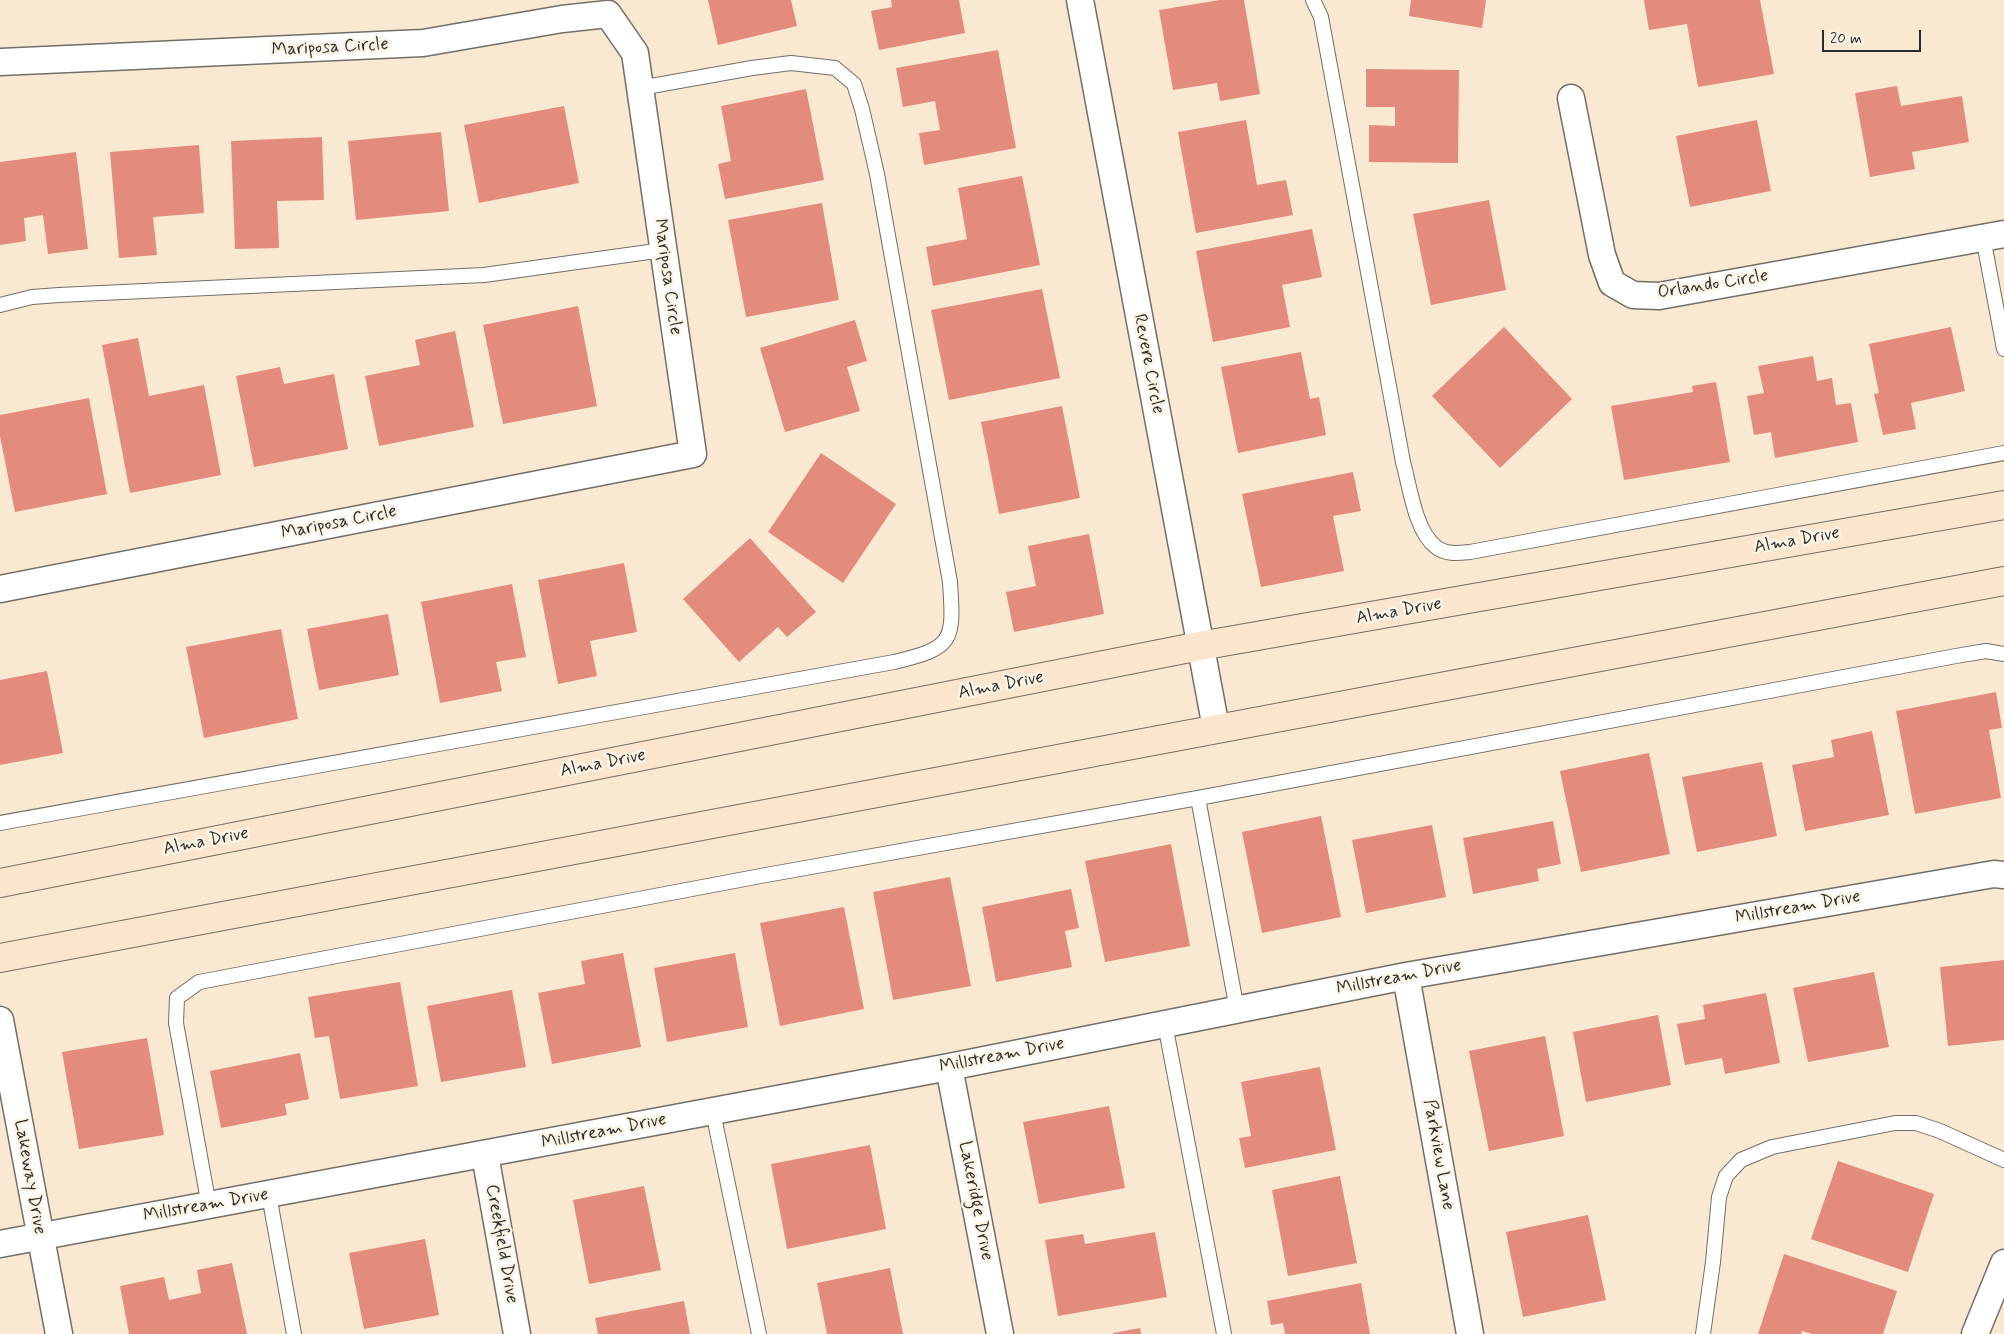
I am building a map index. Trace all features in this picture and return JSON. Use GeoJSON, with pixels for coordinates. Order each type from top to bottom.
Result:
{"type":"FeatureCollection","features":[{"type":"Feature","properties":{"kind":"main road","name":"Alma Drive"},"geometry":{"type":"LineString","coordinates":[[0,883],[1200,646],[2004,505]]}},
{"type":"Feature","properties":{"kind":"main road"},"geometry":{"type":"LineString","coordinates":[[0,958],[2004,581]]}},
{"type":"Feature","properties":{"kind":"street","name":"Revere Circle"},"geometry":{"type":"LineString","coordinates":[[1080,0],[1216,728]]}},
{"type":"Feature","properties":{"kind":"street","name":"Mariposa Circle"},"geometry":{"type":"LineString","coordinates":[[0,62],[423,43],[562,19],[608,14],[635,53],[693,454],[0,589]]}},
{"type":"Feature","properties":{"kind":"street","name":"Orlando Circle"},"geometry":{"type":"LineString","coordinates":[[1571,98],[1602,255],[1612,283],[1633,295],[1659,296],[1993,235]]}},
{"type":"Feature","properties":{"kind":"street","name":"Millstream Drive"},"geometry":{"type":"LineString","coordinates":[[0,1244],[713,1112],[1406,976],[1994,874],[2004,875]]}},
{"type":"Feature","properties":{"kind":"street","name":"Parkview Lane"},"geometry":{"type":"LineString","coordinates":[[1406,976],[1470,1334]]}},
{"type":"Feature","properties":{"kind":"street","name":"Lakeway Drive"},"geometry":{"type":"LineString","coordinates":[[0,1020],[58,1334]]}},
{"type":"Feature","properties":{"kind":"street","name":"Lakeridge Drive"},"geometry":{"type":"LineString","coordinates":[[949,1067],[1000,1334]]}},
{"type":"Feature","properties":{"kind":"street","name":"Creekfield Drive"},"geometry":{"type":"LineString","coordinates":[[485,1155],[517,1334]]}},
{"type":"Feature","properties":{"kind":"street"},"geometry":{"type":"LineString","coordinates":[[1974,1334],[2004,1263]]}},
{"type":"Feature","properties":{"kind":"lane"},"geometry":{"type":"LineString","coordinates":[[1313,0],[1321,17],[1403,462],[1420,527],[1436,547],[1449,553],[1470,552],[2004,453]]}},
{"type":"Feature","properties":{"kind":"lane"},"geometry":{"type":"LineString","coordinates":[[0,823],[894,662],[928,654],[943,645],[951,632],[950,582],[877,174],[862,109],[854,84],[835,68],[791,64],[752,68],[640,88]]}},
{"type":"Feature","properties":{"kind":"lane"},"geometry":{"type":"LineString","coordinates":[[1993,235],[2004,349]]}},
{"type":"Feature","properties":{"kind":"lane"},"geometry":{"type":"LineString","coordinates":[[0,305],[32,298],[59,295],[484,275],[663,250]]}},
{"type":"Feature","properties":{"kind":"lane"},"geometry":{"type":"LineString","coordinates":[[209,1206],[176,1023],[177,998],[199,982],[766,875],[1198,798],[1956,656],[1986,651],[2004,654]]}},
{"type":"Feature","properties":{"kind":"lane"},"geometry":{"type":"LineString","coordinates":[[1198,798],[1237,1010]]}},
{"type":"Feature","properties":{"kind":"lane"},"geometry":{"type":"LineString","coordinates":[[1164,1024],[1224,1334]]}},
{"type":"Feature","properties":{"kind":"lane"},"geometry":{"type":"LineString","coordinates":[[713,1112],[759,1334]]}},
{"type":"Feature","properties":{"kind":"lane"},"geometry":{"type":"LineString","coordinates":[[1703,1334],[1713,1262],[1719,1197],[1726,1176],[1741,1160],[1772,1147],[1895,1123],[1916,1123],[1940,1131],[2004,1160]]}},
{"type":"Feature","properties":{"kind":"lane"},"geometry":{"type":"LineString","coordinates":[[269,1195],[294,1334]]}},
{"type":"Feature","properties":{"kind":"building"},"geometry":{"type":"Polygon","coordinates":[[[708,0],[791,0],[797,26],[718,45],[708,0]]]}},
{"type":"Feature","properties":{"kind":"building"},"geometry":{"type":"Polygon","coordinates":[[[891,0],[959,0],[965,33],[879,50],[871,11],[892,7],[891,0]]]}},
{"type":"Feature","properties":{"kind":"building"},"geometry":{"type":"Polygon","coordinates":[[[1220,0],[1244,0],[1260,94],[1220,101],[1217,83],[1173,90],[1159,10],[1220,0]]]}},
{"type":"Feature","properties":{"kind":"building"},"geometry":{"type":"Polygon","coordinates":[[[1411,0],[1486,0],[1482,28],[1409,16],[1411,0]]]}},
{"type":"Feature","properties":{"kind":"building"},"geometry":{"type":"Polygon","coordinates":[[[1644,0],[1760,0],[1774,74],[1698,87],[1687,24],[1649,30],[1644,0]]]}},
{"type":"Feature","properties":{"kind":"building"},"geometry":{"type":"Polygon","coordinates":[[[998,50],[1016,148],[924,165],[919,133],[940,130],[935,101],[903,107],[896,68],[998,50]]]}},
{"type":"Feature","properties":{"kind":"building"},"geometry":{"type":"Polygon","coordinates":[[[1366,69],[1459,70],[1458,163],[1369,162],[1369,125],[1395,126],[1395,107],[1366,107],[1366,69]]]}},
{"type":"Feature","properties":{"kind":"building"},"geometry":{"type":"Polygon","coordinates":[[[1897,86],[1901,106],[1962,96],[1969,142],[1912,152],[1915,169],[1870,177],[1855,93],[1897,86]]]}},
{"type":"Feature","properties":{"kind":"building"},"geometry":{"type":"Polygon","coordinates":[[[806,89],[824,180],[725,199],[718,164],[731,161],[721,106],[806,89]]]}},
{"type":"Feature","properties":{"kind":"building"},"geometry":{"type":"Polygon","coordinates":[[[564,106],[579,183],[479,203],[464,125],[564,106]]]}},
{"type":"Feature","properties":{"kind":"building"},"geometry":{"type":"Polygon","coordinates":[[[1246,120],[1257,185],[1286,180],[1293,215],[1196,233],[1178,132],[1246,120]]]}},
{"type":"Feature","properties":{"kind":"building"},"geometry":{"type":"Polygon","coordinates":[[[1757,120],[1771,191],[1690,207],[1676,136],[1757,120]]]}},
{"type":"Feature","properties":{"kind":"building"},"geometry":{"type":"Polygon","coordinates":[[[441,132],[449,211],[356,220],[348,141],[441,132]]]}},
{"type":"Feature","properties":{"kind":"building"},"geometry":{"type":"Polygon","coordinates":[[[322,137],[324,200],[277,201],[279,248],[235,249],[231,141],[322,137]]]}},
{"type":"Feature","properties":{"kind":"building"},"geometry":{"type":"Polygon","coordinates":[[[199,145],[204,213],[153,217],[157,255],[119,258],[110,152],[199,145]]]}},
{"type":"Feature","properties":{"kind":"building"},"geometry":{"type":"Polygon","coordinates":[[[76,152],[88,249],[48,254],[43,215],[24,218],[26,241],[0,245],[0,162],[76,152]]]}},
{"type":"Feature","properties":{"kind":"building"},"geometry":{"type":"Polygon","coordinates":[[[1022,176],[1040,265],[933,286],[926,247],[967,239],[958,188],[1022,176]]]}},
{"type":"Feature","properties":{"kind":"building"},"geometry":{"type":"Polygon","coordinates":[[[1489,200],[1506,290],[1431,305],[1413,214],[1489,200]]]}},
{"type":"Feature","properties":{"kind":"building"},"geometry":{"type":"Polygon","coordinates":[[[822,203],[839,300],[746,317],[728,220],[822,203]]]}},
{"type":"Feature","properties":{"kind":"building"},"geometry":{"type":"Polygon","coordinates":[[[1312,229],[1322,277],[1282,285],[1290,327],[1213,342],[1196,251],[1312,229]]]}},
{"type":"Feature","properties":{"kind":"building"},"geometry":{"type":"Polygon","coordinates":[[[1042,289],[1060,378],[949,400],[931,310],[1042,289]]]}},
{"type":"Feature","properties":{"kind":"building"},"geometry":{"type":"Polygon","coordinates":[[[578,306],[597,406],[503,424],[483,325],[578,306]]]}},
{"type":"Feature","properties":{"kind":"building"},"geometry":{"type":"Polygon","coordinates":[[[855,320],[867,361],[847,367],[860,411],[785,432],[760,348],[855,320]]]}},
{"type":"Feature","properties":{"kind":"building"},"geometry":{"type":"Polygon","coordinates":[[[1504,327],[1572,399],[1500,468],[1432,396],[1504,327]]]}},
{"type":"Feature","properties":{"kind":"building"},"geometry":{"type":"Polygon","coordinates":[[[1951,327],[1965,391],[1911,403],[1916,429],[1883,435],[1874,394],[1879,393],[1869,344],[1951,327]]]}},
{"type":"Feature","properties":{"kind":"building"},"geometry":{"type":"Polygon","coordinates":[[[455,331],[474,427],[379,446],[365,376],[420,365],[415,340],[455,331]]]}},
{"type":"Feature","properties":{"kind":"building"},"geometry":{"type":"Polygon","coordinates":[[[138,338],[149,396],[204,385],[221,475],[130,493],[102,345],[138,338]]]}},
{"type":"Feature","properties":{"kind":"building"},"geometry":{"type":"Polygon","coordinates":[[[1301,352],[1310,399],[1319,397],[1326,435],[1238,453],[1221,367],[1301,352]]]}},
{"type":"Feature","properties":{"kind":"building"},"geometry":{"type":"Polygon","coordinates":[[[1813,356],[1817,381],[1832,378],[1836,405],[1851,403],[1858,442],[1775,458],[1771,432],[1754,435],[1747,396],[1764,393],[1758,366],[1813,356]]]}},
{"type":"Feature","properties":{"kind":"building"},"geometry":{"type":"Polygon","coordinates":[[[280,367],[284,384],[334,374],[348,449],[254,467],[236,376],[280,367]]]}},
{"type":"Feature","properties":{"kind":"building"},"geometry":{"type":"Polygon","coordinates":[[[1716,382],[1730,462],[1624,480],[1611,406],[1693,392],[1692,386],[1716,382]]]}},
{"type":"Feature","properties":{"kind":"building"},"geometry":{"type":"Polygon","coordinates":[[[89,398],[107,494],[15,512],[0,436],[0,415],[89,398]]]}},
{"type":"Feature","properties":{"kind":"building"},"geometry":{"type":"Polygon","coordinates":[[[1062,406],[1080,498],[999,514],[981,422],[1062,406]]]}},
{"type":"Feature","properties":{"kind":"building"},"geometry":{"type":"Polygon","coordinates":[[[821,453],[896,504],[843,583],[768,532],[821,453]]]}},
{"type":"Feature","properties":{"kind":"building"},"geometry":{"type":"Polygon","coordinates":[[[1353,472],[1361,511],[1333,516],[1344,571],[1261,587],[1242,494],[1353,472]]]}},
{"type":"Feature","properties":{"kind":"building"},"geometry":{"type":"Polygon","coordinates":[[[1089,534],[1104,614],[1014,632],[1006,592],[1036,586],[1028,546],[1089,534]]]}},
{"type":"Feature","properties":{"kind":"building"},"geometry":{"type":"Polygon","coordinates":[[[750,538],[816,612],[787,637],[778,627],[739,662],[683,599],[750,538]]]}},
{"type":"Feature","properties":{"kind":"building"},"geometry":{"type":"Polygon","coordinates":[[[624,563],[637,632],[590,641],[597,676],[558,684],[538,580],[624,563]]]}},
{"type":"Feature","properties":{"kind":"building"},"geometry":{"type":"Polygon","coordinates":[[[512,584],[526,657],[496,662],[502,691],[440,703],[421,602],[512,584]]]}},
{"type":"Feature","properties":{"kind":"building"},"geometry":{"type":"Polygon","coordinates":[[[388,614],[399,675],[319,690],[307,629],[388,614]]]}},
{"type":"Feature","properties":{"kind":"building"},"geometry":{"type":"Polygon","coordinates":[[[281,629],[298,719],[204,738],[186,647],[281,629]]]}},
{"type":"Feature","properties":{"kind":"building"},"geometry":{"type":"Polygon","coordinates":[[[47,671],[63,753],[0,765],[0,680],[47,671]]]}},
{"type":"Feature","properties":{"kind":"building"},"geometry":{"type":"Polygon","coordinates":[[[1996,692],[2002,728],[1989,730],[2001,798],[1915,814],[1896,711],[1996,692]]]}},
{"type":"Feature","properties":{"kind":"building"},"geometry":{"type":"Polygon","coordinates":[[[1872,731],[1889,815],[1805,831],[1792,765],[1834,757],[1831,740],[1872,731]]]}},
{"type":"Feature","properties":{"kind":"building"},"geometry":{"type":"Polygon","coordinates":[[[1649,753],[1670,854],[1581,872],[1560,771],[1649,753]]]}},
{"type":"Feature","properties":{"kind":"building"},"geometry":{"type":"Polygon","coordinates":[[[1762,762],[1777,836],[1697,852],[1682,777],[1762,762]]]}},
{"type":"Feature","properties":{"kind":"building"},"geometry":{"type":"Polygon","coordinates":[[[1321,816],[1341,917],[1262,933],[1242,832],[1321,816]]]}},
{"type":"Feature","properties":{"kind":"building"},"geometry":{"type":"Polygon","coordinates":[[[1553,821],[1561,864],[1537,869],[1539,881],[1473,894],[1463,838],[1553,821]]]}},
{"type":"Feature","properties":{"kind":"building"},"geometry":{"type":"Polygon","coordinates":[[[1432,825],[1446,897],[1366,913],[1352,840],[1432,825]]]}},
{"type":"Feature","properties":{"kind":"building"},"geometry":{"type":"Polygon","coordinates":[[[1171,844],[1190,946],[1105,962],[1085,861],[1171,844]]]}},
{"type":"Feature","properties":{"kind":"building"},"geometry":{"type":"Polygon","coordinates":[[[950,877],[971,986],[893,1000],[873,892],[950,877]]]}},
{"type":"Feature","properties":{"kind":"building"},"geometry":{"type":"Polygon","coordinates":[[[1071,889],[1079,928],[1065,931],[1072,967],[996,982],[982,907],[1071,889]]]}},
{"type":"Feature","properties":{"kind":"building"},"geometry":{"type":"Polygon","coordinates":[[[844,907],[864,1009],[780,1026],[760,923],[844,907]]]}},
{"type":"Feature","properties":{"kind":"building"},"geometry":{"type":"Polygon","coordinates":[[[623,953],[641,1047],[552,1064],[538,993],[585,984],[581,961],[623,953]]]}},
{"type":"Feature","properties":{"kind":"building"},"geometry":{"type":"Polygon","coordinates":[[[735,953],[748,1027],[667,1042],[654,968],[735,953]]]}},
{"type":"Feature","properties":{"kind":"building"},"geometry":{"type":"Polygon","coordinates":[[[2004,960],[2004,1040],[1948,1046],[1940,967],[2004,960]]]}},
{"type":"Feature","properties":{"kind":"building"},"geometry":{"type":"Polygon","coordinates":[[[1874,972],[1889,1047],[1808,1062],[1793,988],[1874,972]]]}},
{"type":"Feature","properties":{"kind":"building"},"geometry":{"type":"Polygon","coordinates":[[[400,982],[418,1086],[340,1099],[329,1036],[315,1038],[308,997],[400,982]]]}},
{"type":"Feature","properties":{"kind":"building"},"geometry":{"type":"Polygon","coordinates":[[[512,990],[526,1067],[441,1082],[427,1006],[512,990]]]}},
{"type":"Feature","properties":{"kind":"building"},"geometry":{"type":"Polygon","coordinates":[[[1766,993],[1780,1063],[1725,1074],[1722,1058],[1685,1065],[1677,1024],[1705,1019],[1703,1005],[1766,993]]]}},
{"type":"Feature","properties":{"kind":"building"},"geometry":{"type":"Polygon","coordinates":[[[1658,1015],[1671,1085],[1586,1102],[1573,1032],[1658,1015]]]}},
{"type":"Feature","properties":{"kind":"building"},"geometry":{"type":"Polygon","coordinates":[[[1545,1036],[1564,1136],[1489,1151],[1469,1051],[1545,1036]]]}},
{"type":"Feature","properties":{"kind":"building"},"geometry":{"type":"Polygon","coordinates":[[[147,1038],[164,1135],[79,1149],[62,1052],[147,1038]]]}},
{"type":"Feature","properties":{"kind":"building"},"geometry":{"type":"Polygon","coordinates":[[[300,1053],[309,1099],[285,1104],[287,1115],[221,1128],[210,1071],[300,1053]]]}},
{"type":"Feature","properties":{"kind":"building"},"geometry":{"type":"Polygon","coordinates":[[[1320,1067],[1336,1150],[1245,1168],[1239,1138],[1251,1136],[1241,1082],[1320,1067]]]}},
{"type":"Feature","properties":{"kind":"building"},"geometry":{"type":"Polygon","coordinates":[[[1109,1106],[1125,1188],[1039,1204],[1023,1122],[1109,1106]]]}},
{"type":"Feature","properties":{"kind":"building"},"geometry":{"type":"Polygon","coordinates":[[[870,1145],[886,1229],[787,1249],[771,1164],[870,1145]]]}},
{"type":"Feature","properties":{"kind":"building"},"geometry":{"type":"Polygon","coordinates":[[[1838,1161],[1934,1194],[1908,1272],[1811,1239],[1838,1161]]]}},
{"type":"Feature","properties":{"kind":"building"},"geometry":{"type":"Polygon","coordinates":[[[1340,1176],[1357,1263],[1288,1276],[1272,1190],[1340,1176]]]}},
{"type":"Feature","properties":{"kind":"building"},"geometry":{"type":"Polygon","coordinates":[[[644,1186],[661,1270],[589,1284],[573,1200],[644,1186]]]}},
{"type":"Feature","properties":{"kind":"building"},"geometry":{"type":"Polygon","coordinates":[[[1588,1215],[1606,1300],[1523,1317],[1506,1232],[1588,1215]]]}},
{"type":"Feature","properties":{"kind":"building"},"geometry":{"type":"Polygon","coordinates":[[[1155,1232],[1167,1297],[1058,1316],[1045,1240],[1083,1234],[1085,1244],[1155,1232]]]}},
{"type":"Feature","properties":{"kind":"building"},"geometry":{"type":"Polygon","coordinates":[[[425,1239],[439,1315],[364,1329],[349,1253],[425,1239]]]}},
{"type":"Feature","properties":{"kind":"building"},"geometry":{"type":"Polygon","coordinates":[[[1784,1254],[1897,1291],[1883,1334],[1812,1334],[1802,1331],[1801,1334],[1758,1334],[1784,1254]]]}},
{"type":"Feature","properties":{"kind":"building"},"geometry":{"type":"Polygon","coordinates":[[[232,1263],[247,1334],[129,1334],[120,1286],[164,1277],[169,1300],[201,1293],[197,1270],[232,1263]]]}},
{"type":"Feature","properties":{"kind":"building"},"geometry":{"type":"Polygon","coordinates":[[[890,1268],[903,1334],[827,1334],[817,1283],[890,1268]]]}},
{"type":"Feature","properties":{"kind":"building"},"geometry":{"type":"Polygon","coordinates":[[[1361,1283],[1370,1334],[1285,1334],[1283,1323],[1271,1325],[1267,1301],[1361,1283]]]}},
{"type":"Feature","properties":{"kind":"building"},"geometry":{"type":"Polygon","coordinates":[[[684,1301],[690,1334],[598,1334],[595,1318],[684,1301]]]}},
{"type":"Feature","properties":{"kind":"building"},"geometry":{"type":"Polygon","coordinates":[[[1140,1328],[1141,1334],[1113,1334],[1113,1333],[1140,1328]]]}}]}
